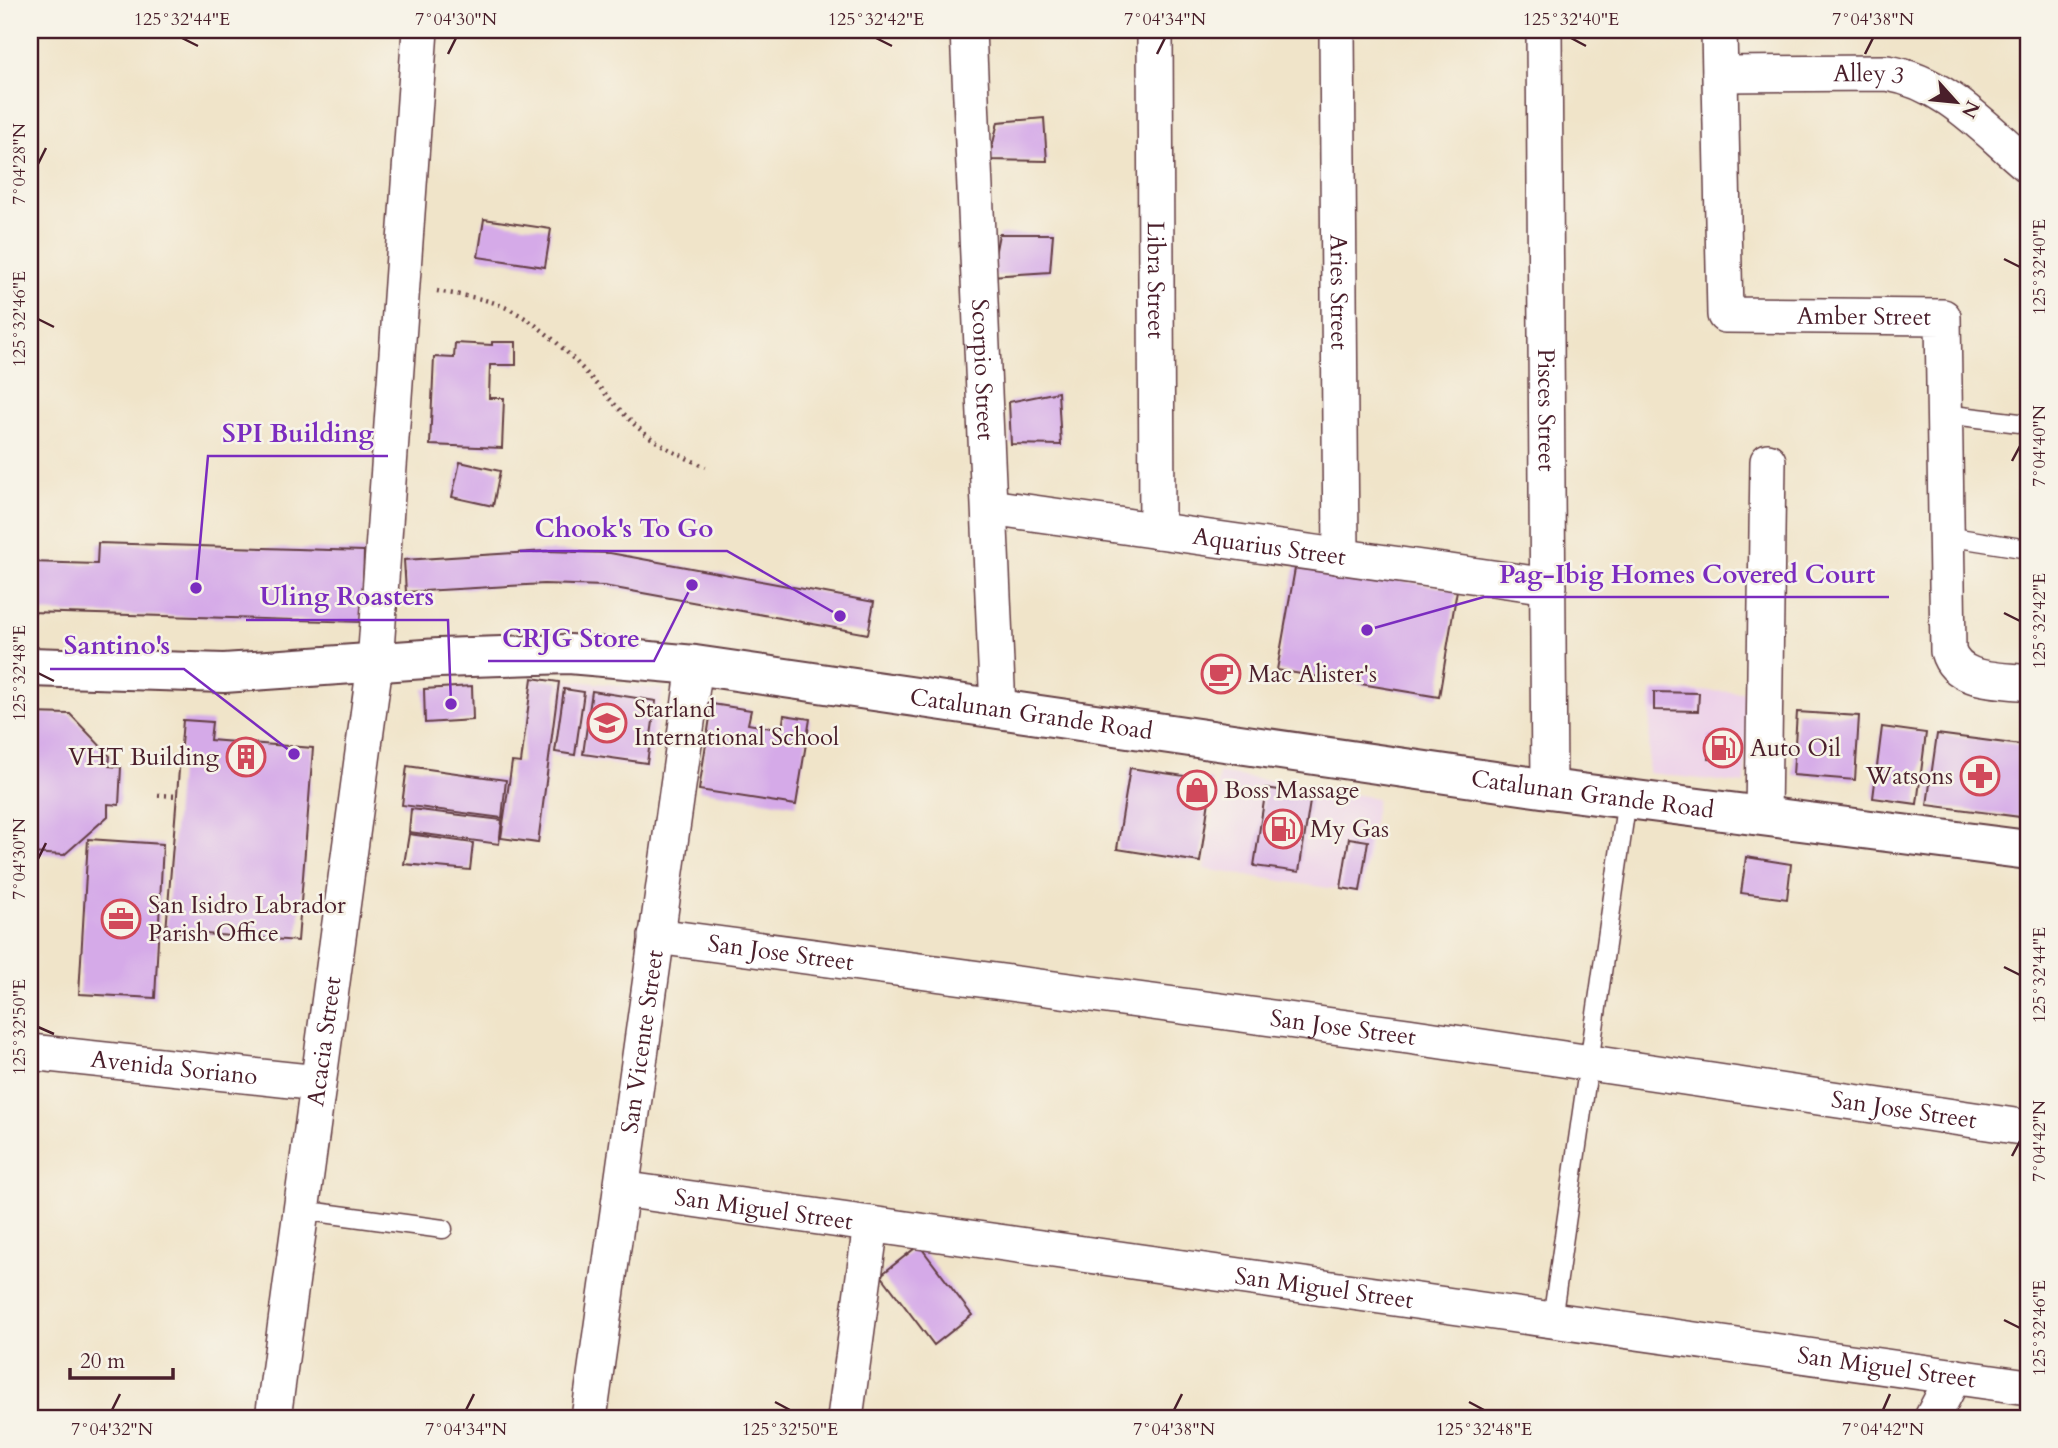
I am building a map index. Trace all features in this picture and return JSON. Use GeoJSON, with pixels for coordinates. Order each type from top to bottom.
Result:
{"type":"FeatureCollection","features":[{"type":"Feature","properties":{"kind":"main road","name":"Catalunan Grande Road"},"geometry":{"type":"LineString","coordinates":[[30,667],[224,673],[463,657],[569,654],[695,665],[1549,789],[2028,850]]}},
{"type":"Feature","properties":{"kind":"street","name":"Acacia Street"},"geometry":{"type":"LineString","coordinates":[[273,1418],[375,664],[420,30]]}},
{"type":"Feature","properties":{"kind":"street","name":"Scorpio Street"},"geometry":{"type":"LineString","coordinates":[[968,30],[998,709]]}},
{"type":"Feature","properties":{"kind":"street","name":"Libra Street"},"geometry":{"type":"LineString","coordinates":[[1155,30],[1157,531]]}},
{"type":"Feature","properties":{"kind":"street","name":"Aries Street"},"geometry":{"type":"LineString","coordinates":[[1337,30],[1341,557]]}},
{"type":"Feature","properties":{"kind":"street","name":"Pisces Street"},"geometry":{"type":"LineString","coordinates":[[1544,30],[1549,789]]}},
{"type":"Feature","properties":{"kind":"street","name":"Amber Street"},"geometry":{"type":"LineString","coordinates":[[1720,30],[1726,315],[1942,317],[1948,651],[1951,663],[1974,676],[2028,683]]}},
{"type":"Feature","properties":{"kind":"street","name":"Alley 3"},"geometry":{"type":"LineString","coordinates":[[1720,74],[1887,73],[1909,77],[1943,94],[2028,165]]}},
{"type":"Feature","properties":{"kind":"street"},"geometry":{"type":"LineString","coordinates":[[1763,816],[1768,461]]}},
{"type":"Feature","properties":{"kind":"street","name":"Aquarius Street"},"geometry":{"type":"LineString","coordinates":[[990,507],[1549,586]]}},
{"type":"Feature","properties":{"kind":"street","name":"San Vicente Street"},"geometry":{"type":"LineString","coordinates":[[589,1418],[695,665]]}},
{"type":"Feature","properties":{"kind":"street","name":"San Jose Street"},"geometry":{"type":"LineString","coordinates":[[656,936],[1589,1063],[2028,1128]]}},
{"type":"Feature","properties":{"kind":"street","name":"Avenida Soriano"},"geometry":{"type":"LineString","coordinates":[[30,1052],[318,1083]]}},
{"type":"Feature","properties":{"kind":"street","name":"San Miguel Street"},"geometry":{"type":"LineString","coordinates":[[621,1189],[2028,1387]]}},
{"type":"Feature","properties":{"kind":"street"},"geometry":{"type":"LineString","coordinates":[[845,1418],[871,1224]]}},
{"type":"Feature","properties":{"kind":"street"},"geometry":{"type":"LineString","coordinates":[[1932,1418],[1954,1376]]}},
{"type":"Feature","properties":{"kind":"lane"},"geometry":{"type":"LineString","coordinates":[[1944,414],[2028,425]]}},
{"type":"Feature","properties":{"kind":"lane"},"geometry":{"type":"LineString","coordinates":[[1945,536],[2028,549]]}},
{"type":"Feature","properties":{"kind":"lane"},"geometry":{"type":"LineString","coordinates":[[1552,1320],[1627,799]]}},
{"type":"Feature","properties":{"kind":"lane"},"geometry":{"type":"LineString","coordinates":[[301,1210],[443,1228]]}},
{"type":"Feature","properties":{"kind":"path"},"geometry":{"type":"LineString","coordinates":[[402,285],[500,305],[540,329],[595,379],[633,423],[664,448],[706,467]]}},
{"type":"Feature","properties":{"kind":"path"},"geometry":{"type":"LineString","coordinates":[[158,795],[177,796]]}},
{"type":"Feature","properties":{"kind":"shaded area","name":"Starland International School"},"geometry":{"type":"Polygon","coordinates":[[[562,680],[663,689],[650,770],[552,756],[562,680]]]}},
{"type":"Feature","properties":{"kind":"shaded area"},"geometry":{"type":"Polygon","coordinates":[[[1651,690],[1748,692],[1745,784],[1648,773],[1651,690]]]}},
{"type":"Feature","properties":{"kind":"shaded area"},"geometry":{"type":"Polygon","coordinates":[[[1219,773],[1377,798],[1362,893],[1204,869],[1219,773]]]}},
{"type":"Feature","properties":{"kind":"building"},"geometry":{"type":"Polygon","coordinates":[[[1044,118],[1047,161],[989,160],[998,122],[1044,118]]]}},
{"type":"Feature","properties":{"kind":"building"},"geometry":{"type":"Polygon","coordinates":[[[484,219],[551,229],[545,267],[478,257],[484,219]]]}},
{"type":"Feature","properties":{"kind":"building"},"geometry":{"type":"Polygon","coordinates":[[[999,234],[1053,234],[1050,272],[991,276],[999,234]]]}},
{"type":"Feature","properties":{"kind":"building"},"geometry":{"type":"Polygon","coordinates":[[[492,342],[516,342],[516,365],[490,365],[489,398],[504,398],[502,448],[430,445],[434,357],[454,358],[455,343],[492,345],[492,342]]]}},
{"type":"Feature","properties":{"kind":"building"},"geometry":{"type":"Polygon","coordinates":[[[1058,392],[1061,445],[1011,444],[1009,402],[1058,392]]]}},
{"type":"Feature","properties":{"kind":"building"},"geometry":{"type":"Polygon","coordinates":[[[460,462],[500,471],[493,506],[452,497],[460,462]]]}},
{"type":"Feature","properties":{"kind":"building"},"geometry":{"type":"Polygon","coordinates":[[[98,543],[364,551],[362,622],[30,612],[30,562],[97,564],[98,543]]]}},
{"type":"Feature","properties":{"kind":"building"},"geometry":{"type":"Polygon","coordinates":[[[546,551],[610,553],[874,602],[868,634],[604,586],[544,584],[406,592],[404,560],[546,551]]]}},
{"type":"Feature","properties":{"kind":"building"},"geometry":{"type":"Polygon","coordinates":[[[1296,563],[1457,590],[1439,697],[1277,670],[1296,563]]]}},
{"type":"Feature","properties":{"kind":"building"},"geometry":{"type":"Polygon","coordinates":[[[532,678],[559,682],[538,843],[501,838],[512,762],[521,763],[532,678]]]}},
{"type":"Feature","properties":{"kind":"building"},"geometry":{"type":"Polygon","coordinates":[[[472,686],[473,720],[425,723],[424,689],[472,686]]]}},
{"type":"Feature","properties":{"kind":"building"},"geometry":{"type":"Polygon","coordinates":[[[564,689],[584,692],[575,755],[555,752],[564,689]]]}},
{"type":"Feature","properties":{"kind":"building"},"geometry":{"type":"Polygon","coordinates":[[[592,691],[656,701],[647,763],[583,754],[592,691]]]}},
{"type":"Feature","properties":{"kind":"building"},"geometry":{"type":"Polygon","coordinates":[[[1654,692],[1699,693],[1698,711],[1654,710],[1654,692]]]}},
{"type":"Feature","properties":{"kind":"building"},"geometry":{"type":"Polygon","coordinates":[[[712,704],[751,710],[748,724],[782,730],[784,715],[810,719],[796,805],[699,790],[712,704]]]}},
{"type":"Feature","properties":{"kind":"building"},"geometry":{"type":"Polygon","coordinates":[[[1797,712],[1859,716],[1855,780],[1793,775],[1797,712]]]}},
{"type":"Feature","properties":{"kind":"building"},"geometry":{"type":"Polygon","coordinates":[[[30,713],[70,714],[110,756],[109,766],[121,767],[119,805],[108,804],[108,816],[64,855],[30,853],[30,713]]]}},
{"type":"Feature","properties":{"kind":"building"},"geometry":{"type":"Polygon","coordinates":[[[183,720],[212,722],[210,740],[313,748],[298,941],[166,931],[183,720]]]}},
{"type":"Feature","properties":{"kind":"building"},"geometry":{"type":"Polygon","coordinates":[[[1882,727],[1926,733],[1917,804],[1873,798],[1882,727]]]}},
{"type":"Feature","properties":{"kind":"building","name":"Watsons"},"geometry":{"type":"Polygon","coordinates":[[[1937,734],[2028,746],[2028,818],[1927,805],[1937,734]]]}},
{"type":"Feature","properties":{"kind":"building","name":"Auto Oil"},"geometry":{"type":"Polygon","coordinates":[[[1709,736],[1738,737],[1737,760],[1708,759],[1709,736]]]}},
{"type":"Feature","properties":{"kind":"building"},"geometry":{"type":"Polygon","coordinates":[[[407,766],[506,780],[502,818],[402,805],[407,766]]]}},
{"type":"Feature","properties":{"kind":"building"},"geometry":{"type":"Polygon","coordinates":[[[1130,768],[1212,780],[1200,862],[1117,849],[1130,768]]]}},
{"type":"Feature","properties":{"kind":"building","name":"My Gas"},"geometry":{"type":"Polygon","coordinates":[[[1266,788],[1311,795],[1299,872],[1254,866],[1266,788]]]}},
{"type":"Feature","properties":{"kind":"building"},"geometry":{"type":"Polygon","coordinates":[[[411,809],[502,820],[499,844],[409,832],[411,809]]]}},
{"type":"Feature","properties":{"kind":"building"},"geometry":{"type":"Polygon","coordinates":[[[409,834],[473,843],[470,870],[404,864],[409,834]]]}},
{"type":"Feature","properties":{"kind":"building"},"geometry":{"type":"Polygon","coordinates":[[[1349,838],[1368,841],[1360,891],[1341,888],[1349,838]]]}},
{"type":"Feature","properties":{"kind":"building","name":"San Isidro Labrador Parish Office"},"geometry":{"type":"Polygon","coordinates":[[[88,839],[163,844],[155,998],[79,994],[88,839]]]}},
{"type":"Feature","properties":{"kind":"building"},"geometry":{"type":"Polygon","coordinates":[[[1746,857],[1791,864],[1787,899],[1741,893],[1746,857]]]}},
{"type":"Feature","properties":{"kind":"building"},"geometry":{"type":"Polygon","coordinates":[[[919,1245],[972,1315],[934,1345],[881,1275],[919,1245]]]}},
{"type":"Feature","properties":{"kind":"place","name":"CRJG Store"},"geometry":{"type":"Point","coordinates":[692,585]}},
{"type":"Feature","properties":{"kind":"place","name":"SPI Building"},"geometry":{"type":"Point","coordinates":[196,588]}},
{"type":"Feature","properties":{"kind":"place","name":"Chook's To Go"},"geometry":{"type":"Point","coordinates":[840,616]}},
{"type":"Feature","properties":{"kind":"place","name":"Pag-Ibig Homes Covered Court"},"geometry":{"type":"Point","coordinates":[1367,630]}},
{"type":"Feature","properties":{"kind":"place","name":"Mac Alister's"},"geometry":{"type":"Point","coordinates":[1221,674]}},
{"type":"Feature","properties":{"kind":"place","name":"Uling Roasters"},"geometry":{"type":"Point","coordinates":[451,704]}},
{"type":"Feature","properties":{"kind":"place","name":"Starland International School"},"geometry":{"type":"Point","coordinates":[607,723]}},
{"type":"Feature","properties":{"kind":"place","name":"Auto Oil"},"geometry":{"type":"Point","coordinates":[1723,748]}},
{"type":"Feature","properties":{"kind":"place","name":"Santino's"},"geometry":{"type":"Point","coordinates":[294,754]}},
{"type":"Feature","properties":{"kind":"place","name":"VHT Building"},"geometry":{"type":"Point","coordinates":[246,757]}},
{"type":"Feature","properties":{"kind":"place","name":"Watsons"},"geometry":{"type":"Point","coordinates":[1980,776]}},
{"type":"Feature","properties":{"kind":"place","name":"Boss Massage"},"geometry":{"type":"Point","coordinates":[1197,790]}},
{"type":"Feature","properties":{"kind":"place","name":"My Gas"},"geometry":{"type":"Point","coordinates":[1283,829]}},
{"type":"Feature","properties":{"kind":"place","name":"San Isidro Labrador Parish Office"},"geometry":{"type":"Point","coordinates":[121,919]}}]}
